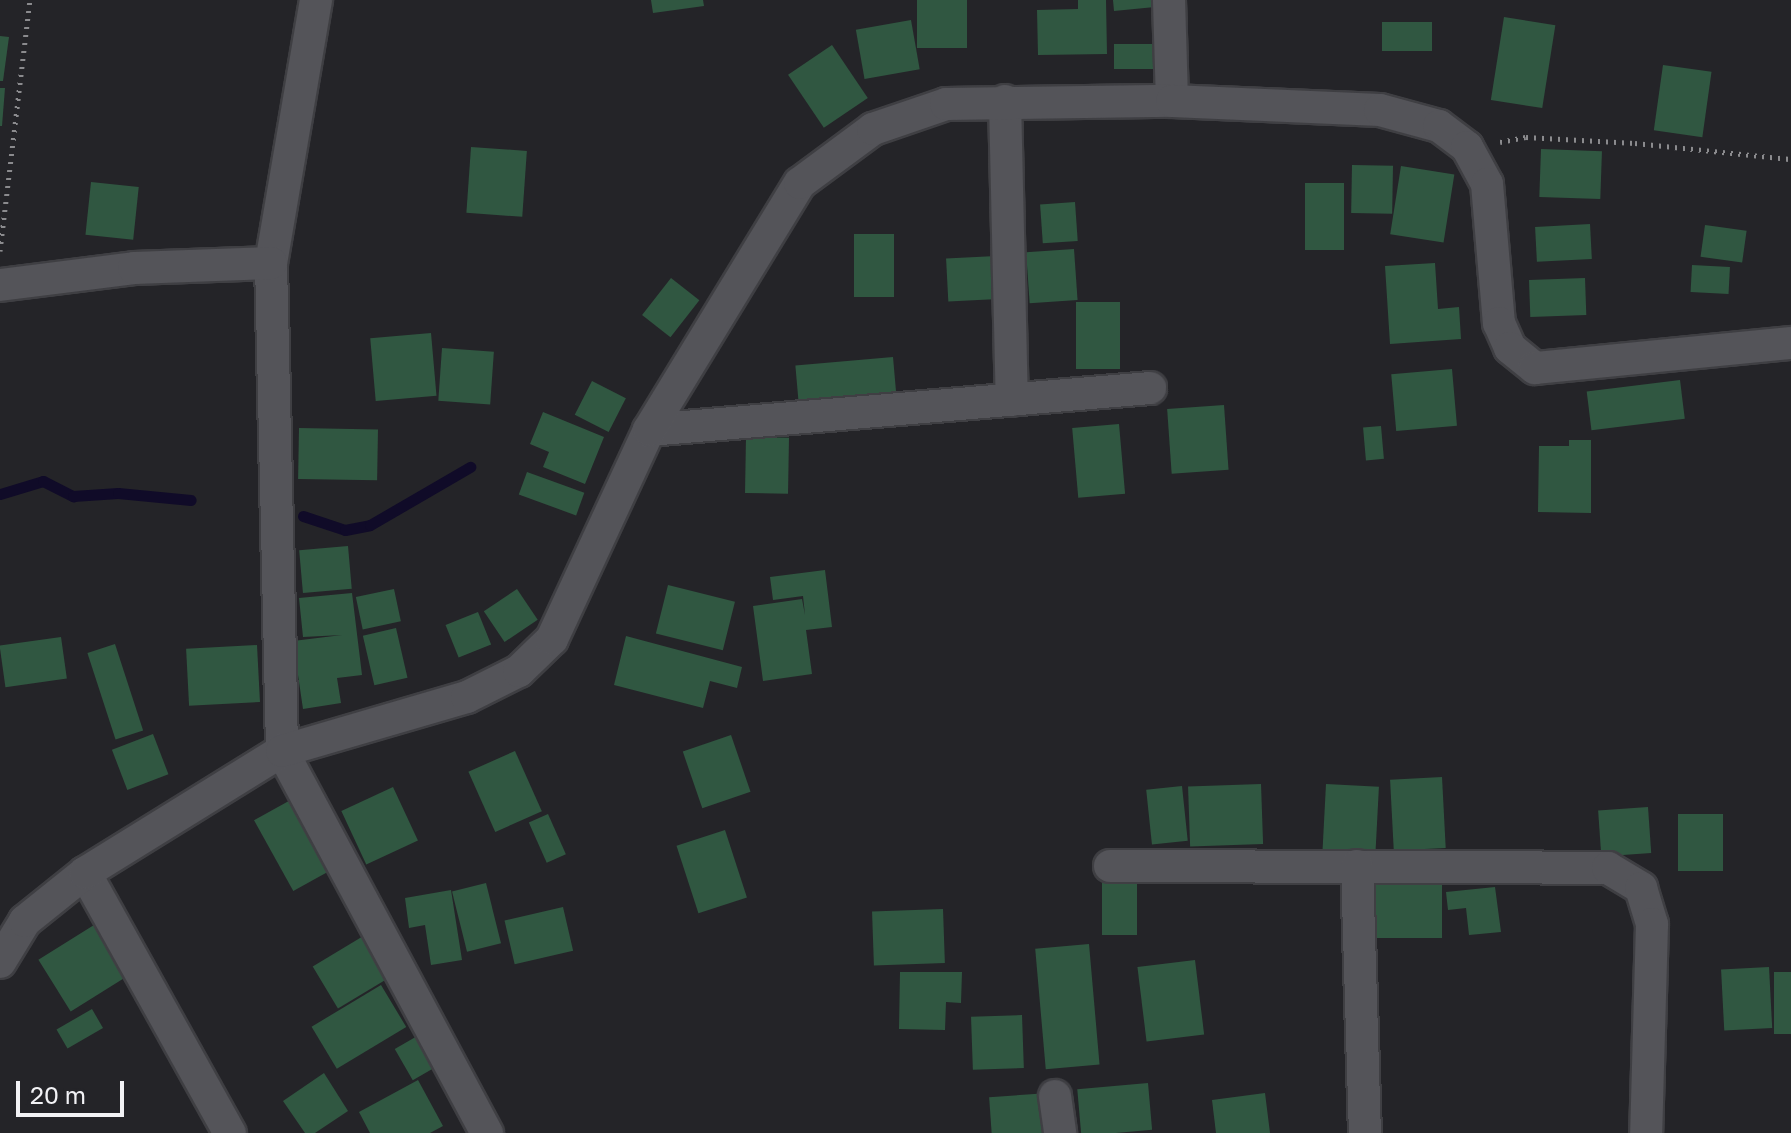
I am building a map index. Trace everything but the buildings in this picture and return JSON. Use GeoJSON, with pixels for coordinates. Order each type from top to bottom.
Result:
{"type":"FeatureCollection","features":[{"type":"Feature","properties":{"kind":"street"},"geometry":{"type":"LineString","coordinates":[[316,0],[271,263],[282,751],[487,1133]]}},
{"type":"Feature","properties":{"kind":"street"},"geometry":{"type":"LineString","coordinates":[[1169,0],[1172,101]]}},
{"type":"Feature","properties":{"kind":"street"},"geometry":{"type":"LineString","coordinates":[[1005,101],[1012,400]]}},
{"type":"Feature","properties":{"kind":"street"},"geometry":{"type":"LineString","coordinates":[[0,962],[13,916],[282,751],[467,697],[519,671],[552,639],[649,430],[800,183],[873,129],[946,104],[1005,101],[1172,101],[1380,110],[1439,126],[1467,147],[1487,184],[1499,323],[1510,348],[1535,368],[1791,343]]}},
{"type":"Feature","properties":{"kind":"street"},"geometry":{"type":"LineString","coordinates":[[0,285],[134,268],[271,263]]}},
{"type":"Feature","properties":{"kind":"street"},"geometry":{"type":"LineString","coordinates":[[649,430],[1150,388]]}},
{"type":"Feature","properties":{"kind":"street"},"geometry":{"type":"LineString","coordinates":[[1110,866],[1608,868],[1641,888],[1652,924],[1646,1133]]}},
{"type":"Feature","properties":{"kind":"street"},"geometry":{"type":"LineString","coordinates":[[1357,866],[1365,1133]]}},
{"type":"Feature","properties":{"kind":"street"},"geometry":{"type":"LineString","coordinates":[[85,873],[230,1133]]}},
{"type":"Feature","properties":{"kind":"street"},"geometry":{"type":"LineString","coordinates":[[1055,1096],[1060,1133]]}},
{"type":"Feature","properties":{"kind":"path"},"geometry":{"type":"LineString","coordinates":[[0,252],[30,0]]}},
{"type":"Feature","properties":{"kind":"path"},"geometry":{"type":"LineString","coordinates":[[1467,147],[1526,137],[1791,159]]}},
{"type":"Feature","properties":{"kind":"waterway"},"geometry":{"type":"LineString","coordinates":[[303,516],[345,530],[370,525],[470,467]]}},
{"type":"Feature","properties":{"kind":"waterway"},"geometry":{"type":"LineString","coordinates":[[0,494],[43,481],[73,496],[118,493],[191,500]]}}]}
